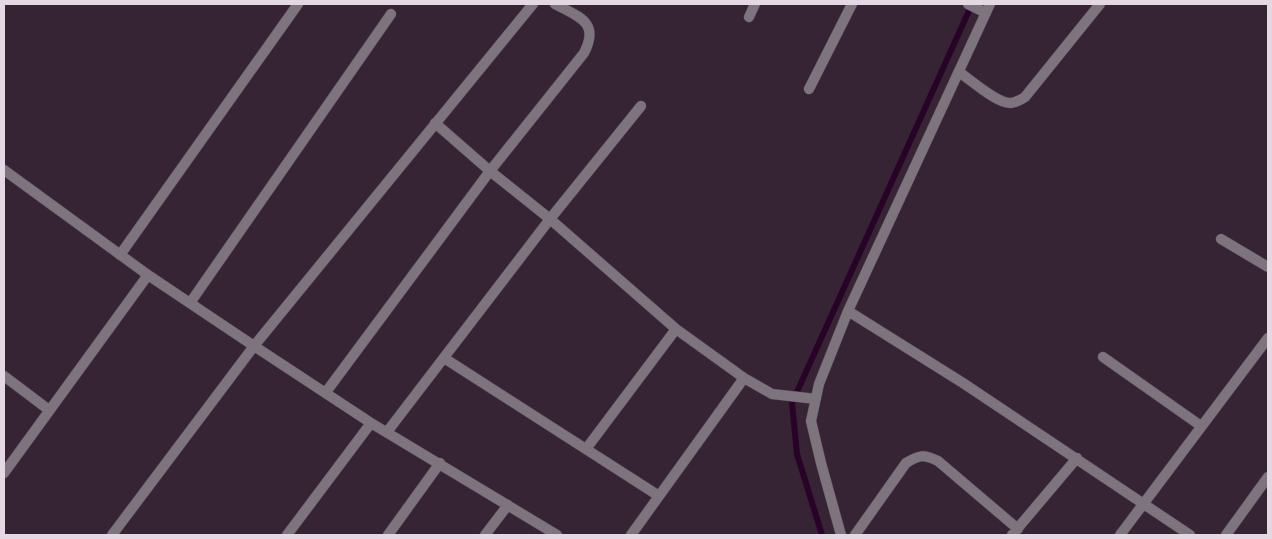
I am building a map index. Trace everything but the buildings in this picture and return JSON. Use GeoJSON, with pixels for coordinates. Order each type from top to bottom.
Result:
{"type":"FeatureCollection","features":[{"type":"Feature","properties":{"kind":"street"},"geometry":{"type":"LineString","coordinates":[[120,255],[298,4]]}},
{"type":"Feature","properties":{"kind":"street"},"geometry":{"type":"LineString","coordinates":[[112,535],[254,346],[533,4]]}},
{"type":"Feature","properties":{"kind":"street"},"geometry":{"type":"LineString","coordinates":[[326,392],[490,171],[584,53],[591,33],[586,23],[578,16],[555,4]]}},
{"type":"Feature","properties":{"kind":"street"},"geometry":{"type":"LineString","coordinates":[[749,17],[755,4]]}},
{"type":"Feature","properties":{"kind":"street"},"geometry":{"type":"LineString","coordinates":[[809,89],[852,4]]}},
{"type":"Feature","properties":{"kind":"street"},"geometry":{"type":"LineString","coordinates":[[958,72],[999,100],[1008,103],[1016,102],[1025,97],[1100,4]]}},
{"type":"Feature","properties":{"kind":"street"},"geometry":{"type":"LineString","coordinates":[[841,535],[811,421],[810,399],[819,384],[848,311],[958,72],[981,7]]}},
{"type":"Feature","properties":{"kind":"street"},"geometry":{"type":"LineString","coordinates":[[190,303],[391,14]]}},
{"type":"Feature","properties":{"kind":"street"},"geometry":{"type":"LineString","coordinates":[[387,432],[550,219],[642,106]]}},
{"type":"Feature","properties":{"kind":"street"},"geometry":{"type":"LineString","coordinates":[[435,123],[490,171],[550,219],[676,329],[762,390],[781,396],[810,399]]}},
{"type":"Feature","properties":{"kind":"street"},"geometry":{"type":"LineString","coordinates":[[5,173],[148,275],[371,423],[557,535]]}},
{"type":"Feature","properties":{"kind":"street"},"geometry":{"type":"LineString","coordinates":[[1222,239],[1268,267]]}},
{"type":"Feature","properties":{"kind":"street"},"geometry":{"type":"LineString","coordinates":[[4,472],[148,275]]}},
{"type":"Feature","properties":{"kind":"street"},"geometry":{"type":"LineString","coordinates":[[848,311],[963,383],[1190,535]]}},
{"type":"Feature","properties":{"kind":"street"},"geometry":{"type":"LineString","coordinates":[[586,449],[676,329]]}},
{"type":"Feature","properties":{"kind":"street"},"geometry":{"type":"LineString","coordinates":[[1120,535],[1268,338]]}},
{"type":"Feature","properties":{"kind":"street"},"geometry":{"type":"LineString","coordinates":[[1103,357],[1201,426]]}},
{"type":"Feature","properties":{"kind":"street"},"geometry":{"type":"LineString","coordinates":[[444,358],[659,496]]}},
{"type":"Feature","properties":{"kind":"street"},"geometry":{"type":"LineString","coordinates":[[4,376],[49,410]]}},
{"type":"Feature","properties":{"kind":"street"},"geometry":{"type":"LineString","coordinates":[[631,535],[744,378]]}},
{"type":"Feature","properties":{"kind":"street"},"geometry":{"type":"LineString","coordinates":[[287,535],[371,423]]}},
{"type":"Feature","properties":{"kind":"street"},"geometry":{"type":"LineString","coordinates":[[855,535],[906,463],[918,456],[929,456],[938,461],[1015,532],[1077,458]]}},
{"type":"Feature","properties":{"kind":"street"},"geometry":{"type":"LineString","coordinates":[[388,535],[440,463]]}},
{"type":"Feature","properties":{"kind":"street"},"geometry":{"type":"LineString","coordinates":[[1226,535],[1268,477]]}},
{"type":"Feature","properties":{"kind":"street"},"geometry":{"type":"LineString","coordinates":[[485,535],[508,505]]}},
{"type":"Feature","properties":{"kind":"waterway"},"geometry":{"type":"LineString","coordinates":[[822,535],[797,454],[792,403],[972,4]]}}]}
